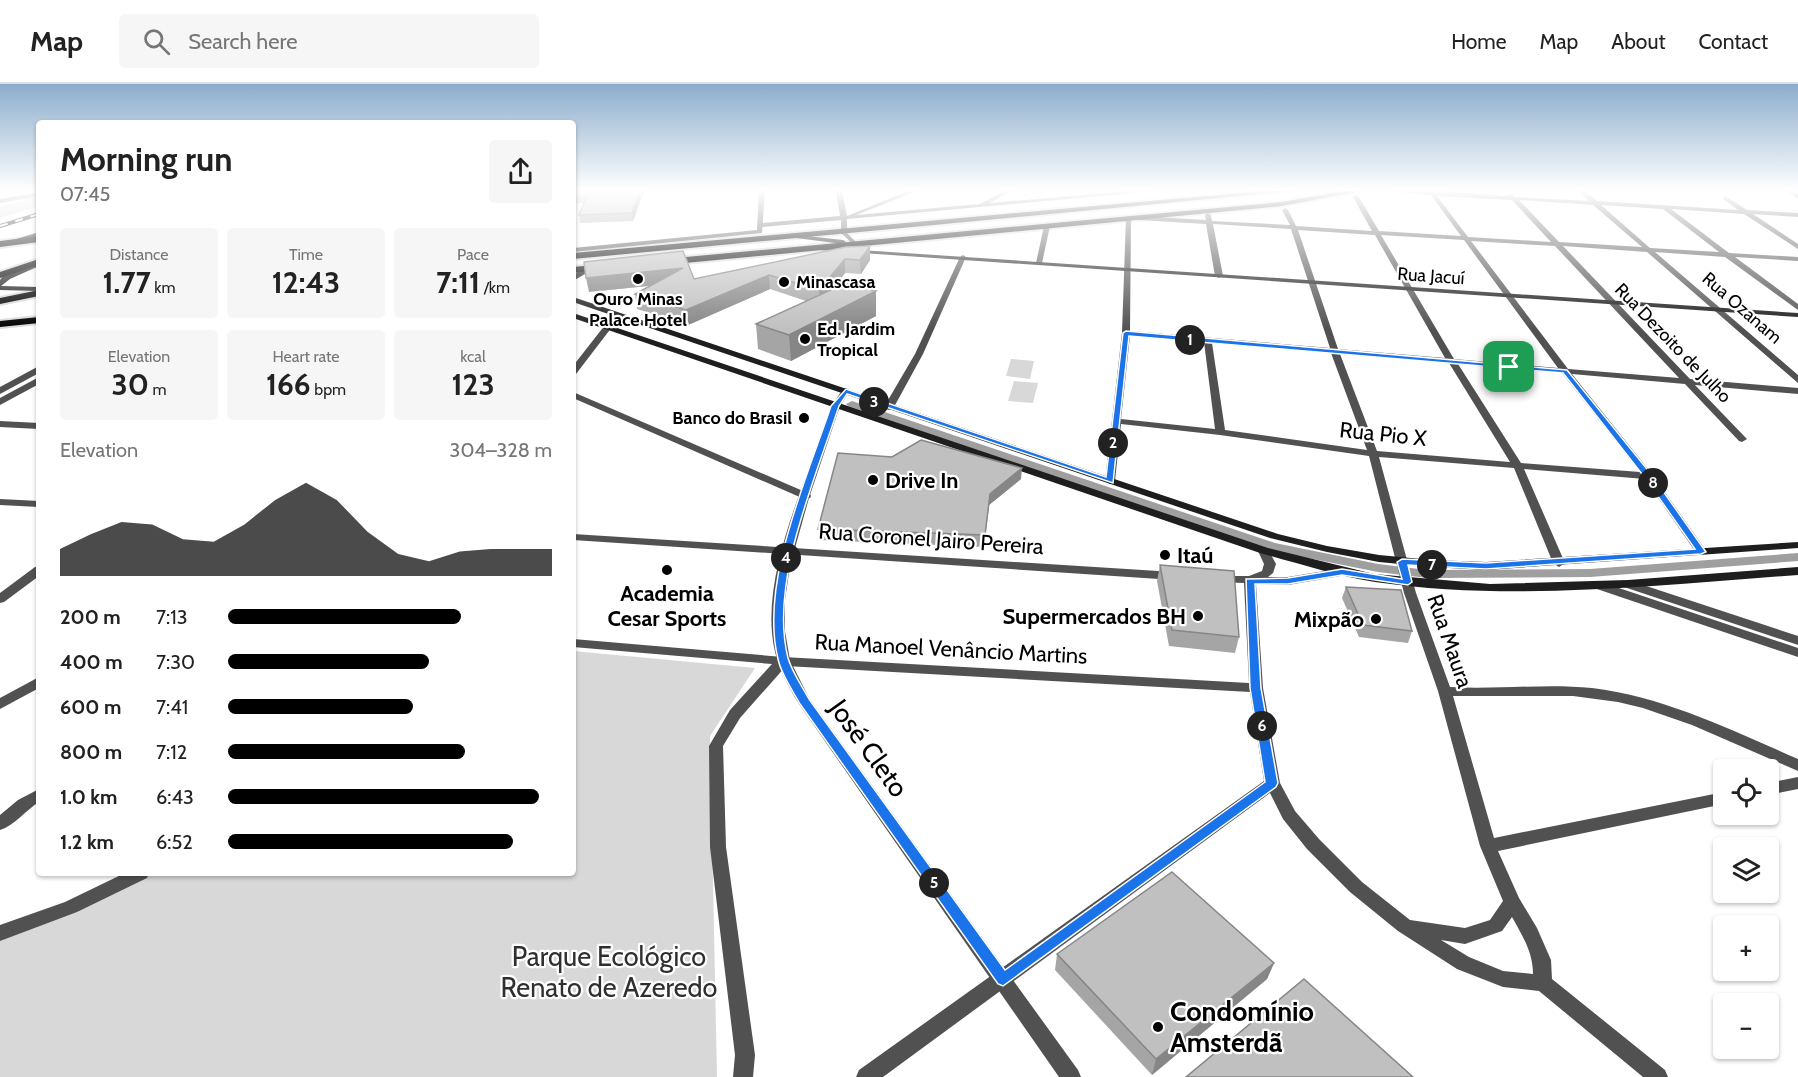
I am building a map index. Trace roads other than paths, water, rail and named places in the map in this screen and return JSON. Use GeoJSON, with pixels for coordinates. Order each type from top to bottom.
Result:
{"type":"FeatureCollection","features":[{"type":"Feature","properties":{"kind":"highway"},"geometry":{"type":"LineString","coordinates":[[576,256],[794,237]]}},
{"type":"Feature","properties":{"kind":"highway"},"geometry":{"type":"LineString","coordinates":[[649,263],[926,237]]}},
{"type":"Feature","properties":{"kind":"highway"},"geometry":{"type":"LineString","coordinates":[[0,244],[36,238]]}},
{"type":"Feature","properties":{"kind":"highway"},"geometry":{"type":"LineString","coordinates":[[698,238],[759,240]]}},
{"type":"Feature","properties":{"kind":"highway"},"geometry":{"type":"LineString","coordinates":[[0,275],[36,264]]}},
{"type":"Feature","properties":{"kind":"highway"},"geometry":{"type":"LineString","coordinates":[[576,270],[614,266]]}},
{"type":"Feature","properties":{"kind":"highway"},"geometry":{"type":"LineString","coordinates":[[0,300],[36,293]]}},
{"type":"Feature","properties":{"kind":"highway"},"geometry":{"type":"LineString","coordinates":[[0,300],[36,298]]}},
{"type":"Feature","properties":{"kind":"highway"},"geometry":{"type":"LineString","coordinates":[[0,309],[36,305]]}},
{"type":"Feature","properties":{"kind":"highway"},"geometry":{"type":"LineString","coordinates":[[0,324],[36,320]]}},
{"type":"Feature","properties":{"kind":"main road"},"geometry":{"type":"LineString","coordinates":[[13,241],[27,237]]}},
{"type":"Feature","properties":{"kind":"main road","name":"Rua Jacuí"},"geometry":{"type":"LineString","coordinates":[[801,237],[855,244],[882,252]]}},
{"type":"Feature","properties":{"kind":"main road","name":"Rua Jacuí"},"geometry":{"type":"LineString","coordinates":[[817,248],[1798,315]]}},
{"type":"Feature","properties":{"kind":"main road"},"geometry":{"type":"LineString","coordinates":[[36,264],[7,277],[0,286],[36,292]]}},
{"type":"Feature","properties":{"kind":"main road"},"geometry":{"type":"LineString","coordinates":[[576,277],[590,270],[614,266]]}},
{"type":"Feature","properties":{"kind":"main road"},"geometry":{"type":"LineString","coordinates":[[576,299],[698,343],[1110,481],[1294,541],[1356,555],[1402,562],[1486,566],[1559,563],[1798,545]]}},
{"type":"Feature","properties":{"kind":"main road"},"geometry":{"type":"LineString","coordinates":[[576,307],[610,324],[835,406],[1264,551],[1342,572],[1408,582],[1490,588],[1628,584],[1798,571]]}},
{"type":"Feature","properties":{"kind":"main road"},"geometry":{"type":"LineString","coordinates":[[576,316],[698,343]]}},
{"type":"Feature","properties":{"kind":"main road"},"geometry":{"type":"LineString","coordinates":[[731,370],[752,360]]}},
{"type":"Feature","properties":{"kind":"street"},"geometry":{"type":"LineString","coordinates":[[576,249],[706,237]]}},
{"type":"Feature","properties":{"kind":"street","name":"Rua Jacuí"},"geometry":{"type":"LineString","coordinates":[[848,237],[855,244]]}},
{"type":"Feature","properties":{"kind":"street"},"geometry":{"type":"LineString","coordinates":[[1039,263],[1045,237]]}},
{"type":"Feature","properties":{"kind":"street"},"geometry":{"type":"LineString","coordinates":[[1110,481],[1126,333],[1128,237]]}},
{"type":"Feature","properties":{"kind":"street"},"geometry":{"type":"LineString","coordinates":[[1212,237],[1219,276]]}},
{"type":"Feature","properties":{"kind":"street","name":"Rua Maura"},"geometry":{"type":"LineString","coordinates":[[1297,237],[1335,352],[1373,454],[1402,562],[1445,691],[1488,846],[1512,902],[1542,960],[1543,983]]}},
{"type":"Feature","properties":{"kind":"street"},"geometry":{"type":"LineString","coordinates":[[1381,237],[1452,363],[1518,466],[1559,563]]}},
{"type":"Feature","properties":{"kind":"street"},"geometry":{"type":"LineString","coordinates":[[1457,237],[1798,259]]}},
{"type":"Feature","properties":{"kind":"street","name":"Rua Dezoito de Julho"},"geometry":{"type":"LineString","coordinates":[[1550,237],[1742,439]]}},
{"type":"Feature","properties":{"kind":"street","name":"Rua Ozanam"},"geometry":{"type":"LineString","coordinates":[[1634,237],[1798,380]]}},
{"type":"Feature","properties":{"kind":"street"},"geometry":{"type":"LineString","coordinates":[[1706,237],[1798,308]]}},
{"type":"Feature","properties":{"kind":"street"},"geometry":{"type":"LineString","coordinates":[[1783,237],[1798,247]]}},
{"type":"Feature","properties":{"kind":"street"},"geometry":{"type":"LineString","coordinates":[[1467,238],[1565,371],[1648,476],[1701,552]]}},
{"type":"Feature","properties":{"kind":"street"},"geometry":{"type":"LineString","coordinates":[[889,407],[919,354],[963,257]]}},
{"type":"Feature","properties":{"kind":"street"},"geometry":{"type":"LineString","coordinates":[[576,368],[610,324]]}},
{"type":"Feature","properties":{"kind":"street"},"geometry":{"type":"LineString","coordinates":[[1126,333],[1208,342],[1798,391]]}},
{"type":"Feature","properties":{"kind":"street"},"geometry":{"type":"LineString","coordinates":[[1208,342],[1220,432]]}},
{"type":"Feature","properties":{"kind":"street"},"geometry":{"type":"LineString","coordinates":[[0,391],[36,371]]}},
{"type":"Feature","properties":{"kind":"street"},"geometry":{"type":"LineString","coordinates":[[0,402],[36,382]]}},
{"type":"Feature","properties":{"kind":"street","name":"José Cleto"},"geometry":{"type":"LineString","coordinates":[[846,391],[835,406],[787,550],[777,626],[783,661],[804,701],[1071,1077]]}},
{"type":"Feature","properties":{"kind":"street"},"geometry":{"type":"LineString","coordinates":[[576,396],[806,496]]}},
{"type":"Feature","properties":{"kind":"street","name":"Rua Pio X"},"geometry":{"type":"LineString","coordinates":[[1115,421],[1220,432],[1373,454],[1648,476]]}},
{"type":"Feature","properties":{"kind":"street"},"geometry":{"type":"LineString","coordinates":[[0,424],[36,426]]}},
{"type":"Feature","properties":{"kind":"street"},"geometry":{"type":"LineString","coordinates":[[0,502],[36,504]]}},
{"type":"Feature","properties":{"kind":"street","name":"Rua Coronel Jairo Pereira"},"geometry":{"type":"LineString","coordinates":[[576,537],[1186,577]]}},
{"type":"Feature","properties":{"kind":"street"},"geometry":{"type":"LineString","coordinates":[[1250,581],[1267,573],[1270,564],[1264,551]]}},
{"type":"Feature","properties":{"kind":"street"},"geometry":{"type":"LineString","coordinates":[[0,599],[36,572]]}},
{"type":"Feature","properties":{"kind":"street"},"geometry":{"type":"LineString","coordinates":[[1210,578],[1288,581],[1342,572]]}},
{"type":"Feature","properties":{"kind":"street"},"geometry":{"type":"LineString","coordinates":[[1250,581],[1256,688],[1272,783],[1289,815],[1313,844],[1356,887],[1404,926],[1463,963],[1503,979],[1543,983],[1658,1077]]}},
{"type":"Feature","properties":{"kind":"street"},"geometry":{"type":"LineString","coordinates":[[1628,584],[1798,641]]}},
{"type":"Feature","properties":{"kind":"street"},"geometry":{"type":"LineString","coordinates":[[1598,585],[1798,653]]}},
{"type":"Feature","properties":{"kind":"street","name":"Rua Manoel Venâncio Martins"},"geometry":{"type":"LineString","coordinates":[[576,643],[783,661],[1256,688]]}},
{"type":"Feature","properties":{"kind":"street"},"geometry":{"type":"LineString","coordinates":[[743,1077],[745,1055],[718,847],[716,746],[735,714],[783,661]]}},
{"type":"Feature","properties":{"kind":"street"},"geometry":{"type":"LineString","coordinates":[[0,704],[36,684]]}},
{"type":"Feature","properties":{"kind":"street"},"geometry":{"type":"LineString","coordinates":[[1445,691],[1478,694],[1552,690],[1648,704],[1798,765]]}},
{"type":"Feature","properties":{"kind":"street"},"geometry":{"type":"LineString","coordinates":[[866,1077],[1272,783]]}},
{"type":"Feature","properties":{"kind":"street"},"geometry":{"type":"LineString","coordinates":[[1779,787],[1798,783]]}},
{"type":"Feature","properties":{"kind":"street"},"geometry":{"type":"LineString","coordinates":[[0,824],[23,804],[36,797]]}},
{"type":"Feature","properties":{"kind":"street"},"geometry":{"type":"LineString","coordinates":[[1488,846],[1713,800]]}},
{"type":"Feature","properties":{"kind":"street"},"geometry":{"type":"LineString","coordinates":[[0,933],[71,907],[135,876]]}},
{"type":"Feature","properties":{"kind":"street"},"geometry":{"type":"LineString","coordinates":[[1404,926],[1465,936],[1496,926],[1512,902]]}},
{"type":"Feature","properties":{"kind":"waterway"},"geometry":{"type":"LineString","coordinates":[[852,404],[1272,547],[1378,568],[1427,574],[1590,573],[1798,557]]}},
{"type":"Feature","properties":{"kind":"place","name":"Ouro Minas Palace Hotel"},"geometry":{"type":"Point","coordinates":[638,279]}},
{"type":"Feature","properties":{"kind":"place","name":"Minascasa"},"geometry":{"type":"Point","coordinates":[784,282]}},
{"type":"Feature","properties":{"kind":"place","name":"Ed. Jardim Tropical"},"geometry":{"type":"Point","coordinates":[805,339]}},
{"type":"Feature","properties":{"kind":"place","name":"Banco do Brasil"},"geometry":{"type":"Point","coordinates":[804,418]}},
{"type":"Feature","properties":{"kind":"place","name":"Drive In"},"geometry":{"type":"Point","coordinates":[873,480]}},
{"type":"Feature","properties":{"kind":"place","name":"Itaú"},"geometry":{"type":"Point","coordinates":[1165,555]}},
{"type":"Feature","properties":{"kind":"place","name":"Academia Cesar Sports"},"geometry":{"type":"Point","coordinates":[667,570]}},
{"type":"Feature","properties":{"kind":"place","name":"Supermercados BH"},"geometry":{"type":"Point","coordinates":[1198,616]}},
{"type":"Feature","properties":{"kind":"place","name":"Mixpão"},"geometry":{"type":"Point","coordinates":[1376,619]}},
{"type":"Feature","properties":{"kind":"place","name":"Condomínio Amsterdã"},"geometry":{"type":"Point","coordinates":[1158,1027]}},
{"type":"Feature","properties":{"kind":"park label","name":"Parque Ecológico Renato de Azeredo"},"geometry":{"type":"Point","coordinates":[609,972]}}]}
